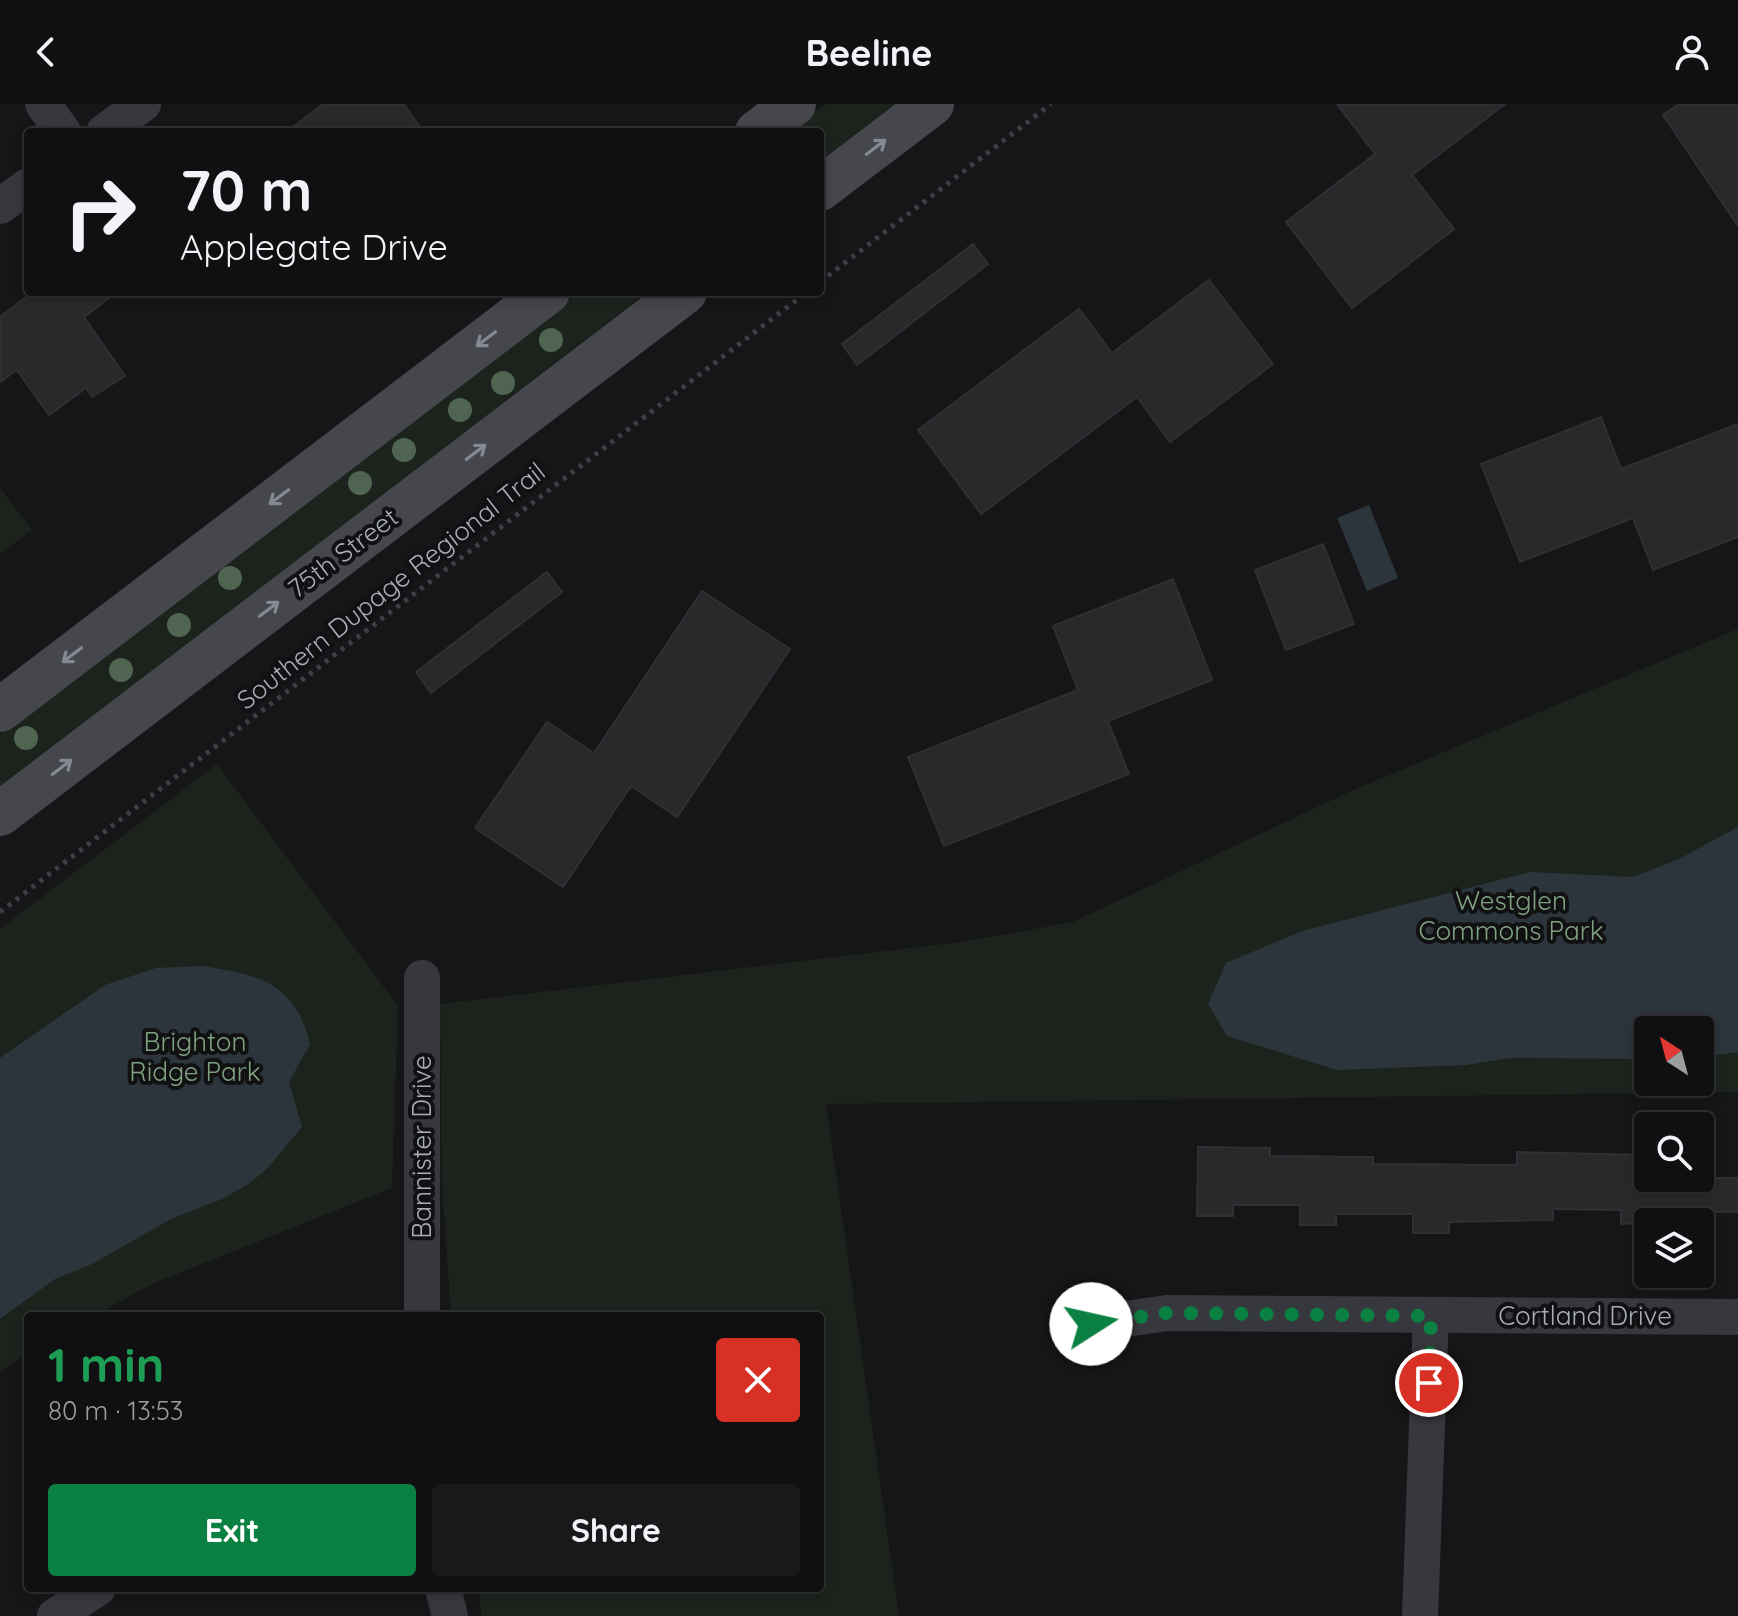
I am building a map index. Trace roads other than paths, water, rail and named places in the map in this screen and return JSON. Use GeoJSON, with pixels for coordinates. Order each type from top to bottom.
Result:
{"type":"FeatureCollection","features":[{"type":"Feature","properties":{"kind":"main road"},"geometry":{"type":"LineString","coordinates":[[762,128],[794,104]]}},
{"type":"Feature","properties":{"kind":"main road"},"geometry":{"type":"LineString","coordinates":[[824,186],[932,104]]}},
{"type":"Feature","properties":{"kind":"main road"},"geometry":{"type":"LineString","coordinates":[[0,710],[543,296]]}},
{"type":"Feature","properties":{"kind":"main road","name":"75th Street"},"geometry":{"type":"LineString","coordinates":[[0,814],[680,296]]}},
{"type":"Feature","properties":{"kind":"street"},"geometry":{"type":"LineString","coordinates":[[43,104],[60,128]]}},
{"type":"Feature","properties":{"kind":"street"},"geometry":{"type":"LineString","coordinates":[[110,128],[143,104]]}},
{"type":"Feature","properties":{"kind":"street"},"geometry":{"type":"LineString","coordinates":[[0,206],[24,189]]}},
{"type":"Feature","properties":{"kind":"street","name":"Bannister Drive"},"geometry":{"type":"LineString","coordinates":[[422,978],[422,1312]]}},
{"type":"Feature","properties":{"kind":"street","name":"Cortland Drive"},"geometry":{"type":"LineString","coordinates":[[1091,1324],[1167,1313],[1738,1317]]}},
{"type":"Feature","properties":{"kind":"street"},"geometry":{"type":"LineString","coordinates":[[1420,1616],[1431,1316]]}},
{"type":"Feature","properties":{"kind":"street"},"geometry":{"type":"LineString","coordinates":[[55,1616],[92,1592]]}},
{"type":"Feature","properties":{"kind":"street"},"geometry":{"type":"LineString","coordinates":[[444,1592],[450,1616]]}},
{"type":"Feature","properties":{"kind":"park label","name":"Westglen Commons Park"},"geometry":{"type":"Point","coordinates":[1511,916]}},
{"type":"Feature","properties":{"kind":"park label","name":"Brighton Ridge Park"},"geometry":{"type":"Point","coordinates":[195,1057]}}]}
